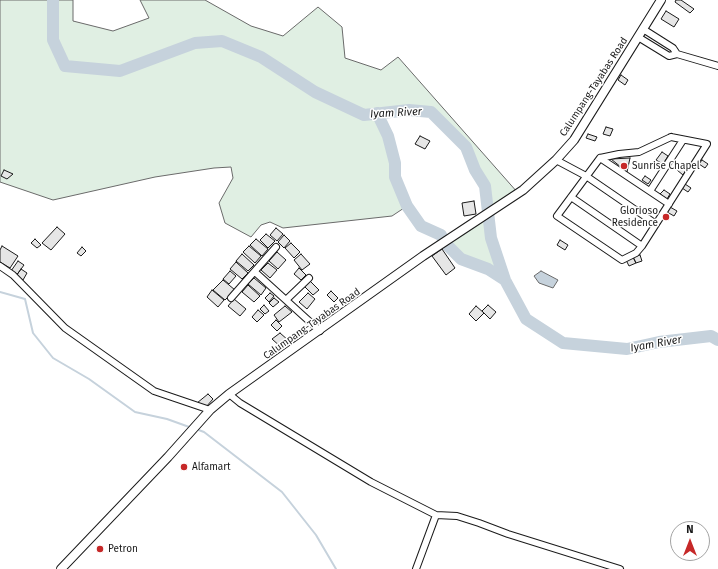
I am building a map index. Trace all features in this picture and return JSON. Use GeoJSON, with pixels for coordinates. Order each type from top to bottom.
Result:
{"type":"FeatureCollection","features":[{"type":"Feature","properties":{"kind":"main road","name":"Calumpang-Tayabas Road"},"geometry":{"type":"LineString","coordinates":[[61,569],[168,458],[210,410],[229,394],[320,331],[442,243],[523,190],[556,160],[574,140],[661,0]]}},
{"type":"Feature","properties":{"kind":"street"},"geometry":{"type":"LineString","coordinates":[[643,29],[673,48],[677,54]]}},
{"type":"Feature","properties":{"kind":"street"},"geometry":{"type":"LineString","coordinates":[[638,37],[669,56],[677,54],[718,66]]}},
{"type":"Feature","properties":{"kind":"street"},"geometry":{"type":"LineString","coordinates":[[671,137],[707,144],[642,246],[636,253],[622,260],[557,216],[600,158],[638,152],[671,137]]}},
{"type":"Feature","properties":{"kind":"street"},"geometry":{"type":"LineString","coordinates":[[650,191],[683,140]]}},
{"type":"Feature","properties":{"kind":"street"},"geometry":{"type":"LineString","coordinates":[[600,158],[669,204]]}},
{"type":"Feature","properties":{"kind":"street"},"geometry":{"type":"LineString","coordinates":[[556,160],[586,176],[656,224]]}},
{"type":"Feature","properties":{"kind":"street"},"geometry":{"type":"LineString","coordinates":[[571,197],[642,246]]}},
{"type":"Feature","properties":{"kind":"street"},"geometry":{"type":"LineString","coordinates":[[231,298],[276,247]]}},
{"type":"Feature","properties":{"kind":"street"},"geometry":{"type":"LineString","coordinates":[[0,266],[13,275],[65,328],[154,391],[210,410]]}},
{"type":"Feature","properties":{"kind":"street"},"geometry":{"type":"LineString","coordinates":[[255,272],[320,331]]}},
{"type":"Feature","properties":{"kind":"street"},"geometry":{"type":"LineString","coordinates":[[286,300],[309,278]]}},
{"type":"Feature","properties":{"kind":"street"},"geometry":{"type":"LineString","coordinates":[[229,394],[240,403],[371,482],[436,515],[457,516],[479,522],[508,534],[620,569]]}},
{"type":"Feature","properties":{"kind":"street"},"geometry":{"type":"LineString","coordinates":[[416,569],[436,515]]}},
{"type":"Feature","properties":{"kind":"green space"},"geometry":{"type":"Polygon","coordinates":[[[0,0],[73,0],[73,21],[113,31],[149,18],[140,0],[205,0],[251,26],[283,36],[318,7],[342,27],[345,58],[381,70],[398,57],[518,193],[488,212],[485,186],[475,170],[466,147],[431,112],[409,110],[377,114],[388,136],[395,163],[395,177],[407,206],[392,216],[283,228],[270,222],[261,225],[251,237],[225,223],[219,203],[233,178],[231,167],[214,168],[155,177],[53,200],[0,182],[0,0]]]}},
{"type":"Feature","properties":{"kind":"green space"},"geometry":{"type":"Polygon","coordinates":[[[488,212],[491,238],[505,280],[488,269],[461,259],[444,242],[488,212]]]}},
{"type":"Feature","properties":{"kind":"shaded area"},"geometry":{"type":"Polygon","coordinates":[[[541,271],[558,280],[553,288],[539,283],[534,276],[541,271]]]}},
{"type":"Feature","properties":{"kind":"building"},"geometry":{"type":"Polygon","coordinates":[[[676,0],[681,0],[694,9],[690,13],[675,2],[676,0]]]}},
{"type":"Feature","properties":{"kind":"building"},"geometry":{"type":"Polygon","coordinates":[[[666,11],[679,19],[674,27],[661,19],[666,11]]]}},
{"type":"Feature","properties":{"kind":"building"},"geometry":{"type":"Polygon","coordinates":[[[621,75],[628,80],[625,85],[618,80],[621,75]]]}},
{"type":"Feature","properties":{"kind":"building"},"geometry":{"type":"Polygon","coordinates":[[[606,127],[613,129],[610,136],[603,134],[606,127]]]}},
{"type":"Feature","properties":{"kind":"building"},"geometry":{"type":"Polygon","coordinates":[[[588,134],[597,137],[595,141],[586,138],[588,134]]]}},
{"type":"Feature","properties":{"kind":"building"},"geometry":{"type":"Polygon","coordinates":[[[420,136],[430,141],[425,149],[415,144],[420,136]]]}},
{"type":"Feature","properties":{"kind":"building"},"geometry":{"type":"Polygon","coordinates":[[[662,152],[668,156],[663,164],[656,160],[662,152]]]}},
{"type":"Feature","properties":{"kind":"building","name":"Sunrise Chapel"},"geometry":{"type":"Polygon","coordinates":[[[630,158],[627,172],[611,159],[630,158]]]}},
{"type":"Feature","properties":{"kind":"building"},"geometry":{"type":"Polygon","coordinates":[[[702,160],[708,164],[705,168],[699,164],[702,160]]]}},
{"type":"Feature","properties":{"kind":"building"},"geometry":{"type":"Polygon","coordinates":[[[680,166],[686,170],[683,175],[677,170],[680,166]]]}},
{"type":"Feature","properties":{"kind":"building"},"geometry":{"type":"Polygon","coordinates":[[[4,170],[13,174],[7,179],[1,176],[4,170]]]}},
{"type":"Feature","properties":{"kind":"building"},"geometry":{"type":"Polygon","coordinates":[[[645,176],[651,180],[648,184],[642,180],[645,176]]]}},
{"type":"Feature","properties":{"kind":"building"},"geometry":{"type":"Polygon","coordinates":[[[685,184],[691,188],[688,192],[682,188],[685,184]]]}},
{"type":"Feature","properties":{"kind":"building"},"geometry":{"type":"Polygon","coordinates":[[[664,190],[670,194],[667,199],[660,194],[664,190]]]}},
{"type":"Feature","properties":{"kind":"building"},"geometry":{"type":"Polygon","coordinates":[[[474,201],[476,214],[464,216],[462,203],[474,201]]]}},
{"type":"Feature","properties":{"kind":"building"},"geometry":{"type":"Polygon","coordinates":[[[670,207],[677,211],[674,216],[667,212],[670,207]]]}},
{"type":"Feature","properties":{"kind":"building"},"geometry":{"type":"Polygon","coordinates":[[[57,227],[65,234],[51,250],[42,243],[57,227]]]}},
{"type":"Feature","properties":{"kind":"building"},"geometry":{"type":"Polygon","coordinates":[[[276,228],[283,234],[277,241],[270,235],[276,228]]]}},
{"type":"Feature","properties":{"kind":"building"},"geometry":{"type":"Polygon","coordinates":[[[266,234],[275,241],[268,248],[260,240],[266,234]]]}},
{"type":"Feature","properties":{"kind":"building"},"geometry":{"type":"Polygon","coordinates":[[[284,235],[290,241],[284,248],[278,242],[284,235]]]}},
{"type":"Feature","properties":{"kind":"building"},"geometry":{"type":"Polygon","coordinates":[[[35,239],[41,245],[37,248],[31,243],[35,239]]]}},
{"type":"Feature","properties":{"kind":"building"},"geometry":{"type":"Polygon","coordinates":[[[256,239],[268,249],[262,256],[250,245],[256,239]]]}},
{"type":"Feature","properties":{"kind":"building"},"geometry":{"type":"Polygon","coordinates":[[[560,240],[568,245],[565,250],[557,245],[560,240]]]}},
{"type":"Feature","properties":{"kind":"building"},"geometry":{"type":"Polygon","coordinates":[[[291,243],[300,252],[294,258],[285,248],[291,243]]]}},
{"type":"Feature","properties":{"kind":"building"},"geometry":{"type":"Polygon","coordinates":[[[2,246],[18,256],[10,268],[0,262],[0,250],[2,246]]]}},
{"type":"Feature","properties":{"kind":"building"},"geometry":{"type":"Polygon","coordinates":[[[249,246],[261,256],[255,263],[243,252],[249,246]]]}},
{"type":"Feature","properties":{"kind":"building"},"geometry":{"type":"Polygon","coordinates":[[[82,247],[86,251],[81,256],[77,253],[82,247]]]}},
{"type":"Feature","properties":{"kind":"building"},"geometry":{"type":"Polygon","coordinates":[[[442,249],[455,268],[446,275],[432,256],[442,249]]]}},
{"type":"Feature","properties":{"kind":"building"},"geometry":{"type":"Polygon","coordinates":[[[277,252],[286,260],[278,269],[269,261],[277,252]]]}},
{"type":"Feature","properties":{"kind":"building"},"geometry":{"type":"Polygon","coordinates":[[[242,254],[254,265],[248,271],[236,261],[242,254]]]}},
{"type":"Feature","properties":{"kind":"building"},"geometry":{"type":"Polygon","coordinates":[[[301,254],[310,264],[302,270],[294,260],[301,254]]]}},
{"type":"Feature","properties":{"kind":"building"},"geometry":{"type":"Polygon","coordinates":[[[640,255],[642,261],[636,263],[633,257],[640,255]]]}},
{"type":"Feature","properties":{"kind":"building"},"geometry":{"type":"Polygon","coordinates":[[[633,257],[636,263],[629,266],[626,260],[633,257]]]}},
{"type":"Feature","properties":{"kind":"building"},"geometry":{"type":"Polygon","coordinates":[[[18,261],[24,265],[16,276],[11,271],[18,261]]]}},
{"type":"Feature","properties":{"kind":"building"},"geometry":{"type":"Polygon","coordinates":[[[236,262],[248,273],[242,279],[230,269],[236,262]]]}},
{"type":"Feature","properties":{"kind":"building"},"geometry":{"type":"Polygon","coordinates":[[[268,263],[277,270],[270,278],[261,270],[268,263]]]}},
{"type":"Feature","properties":{"kind":"building"},"geometry":{"type":"Polygon","coordinates":[[[299,268],[306,275],[301,280],[294,274],[299,268]]]}},
{"type":"Feature","properties":{"kind":"building"},"geometry":{"type":"Polygon","coordinates":[[[21,269],[27,273],[23,280],[16,276],[21,269]]]}},
{"type":"Feature","properties":{"kind":"building"},"geometry":{"type":"Polygon","coordinates":[[[230,271],[236,276],[229,284],[223,279],[230,271]]]}},
{"type":"Feature","properties":{"kind":"building"},"geometry":{"type":"Polygon","coordinates":[[[254,278],[266,288],[261,295],[248,284],[254,278]]]}},
{"type":"Feature","properties":{"kind":"building"},"geometry":{"type":"Polygon","coordinates":[[[223,280],[235,290],[225,300],[213,290],[223,280]]]}},
{"type":"Feature","properties":{"kind":"building"},"geometry":{"type":"Polygon","coordinates":[[[310,281],[319,290],[313,295],[304,286],[310,281]]]}},
{"type":"Feature","properties":{"kind":"building"},"geometry":{"type":"Polygon","coordinates":[[[248,285],[260,296],[254,302],[242,292],[248,285]]]}},
{"type":"Feature","properties":{"kind":"building"},"geometry":{"type":"Polygon","coordinates":[[[212,290],[224,300],[218,307],[207,297],[212,290]]]}},
{"type":"Feature","properties":{"kind":"building"},"geometry":{"type":"Polygon","coordinates":[[[331,291],[338,298],[334,302],[327,295],[331,291]]]}},
{"type":"Feature","properties":{"kind":"building"},"geometry":{"type":"Polygon","coordinates":[[[270,293],[274,296],[269,302],[265,298],[270,293]]]}},
{"type":"Feature","properties":{"kind":"building"},"geometry":{"type":"Polygon","coordinates":[[[308,293],[315,299],[307,309],[299,302],[308,293]]]}},
{"type":"Feature","properties":{"kind":"building"},"geometry":{"type":"Polygon","coordinates":[[[274,298],[279,302],[273,307],[269,303],[274,298]]]}},
{"type":"Feature","properties":{"kind":"building"},"geometry":{"type":"Polygon","coordinates":[[[234,299],[246,309],[240,316],[228,306],[234,299]]]}},
{"type":"Feature","properties":{"kind":"building"},"geometry":{"type":"Polygon","coordinates":[[[264,305],[269,311],[265,314],[260,309],[264,305]]]}},
{"type":"Feature","properties":{"kind":"building"},"geometry":{"type":"Polygon","coordinates":[[[488,305],[496,312],[490,319],[482,311],[488,305]]]}},
{"type":"Feature","properties":{"kind":"building"},"geometry":{"type":"Polygon","coordinates":[[[285,306],[292,312],[279,322],[274,315],[285,306]]]}},
{"type":"Feature","properties":{"kind":"building"},"geometry":{"type":"Polygon","coordinates":[[[476,306],[484,313],[476,321],[469,314],[476,306]]]}},
{"type":"Feature","properties":{"kind":"building"},"geometry":{"type":"Polygon","coordinates":[[[258,310],[264,315],[257,322],[252,317],[258,310]]]}},
{"type":"Feature","properties":{"kind":"building"},"geometry":{"type":"Polygon","coordinates":[[[276,320],[282,326],[277,331],[271,325],[276,320]]]}},
{"type":"Feature","properties":{"kind":"building"},"geometry":{"type":"Polygon","coordinates":[[[280,333],[288,340],[282,348],[272,339],[280,333]]]}},
{"type":"Feature","properties":{"kind":"building"},"geometry":{"type":"Polygon","coordinates":[[[208,394],[213,399],[206,407],[197,403],[208,394]]]}},
{"type":"Feature","properties":{"kind":"waterway","name":"Iyam River"},"geometry":{"type":"LineString","coordinates":[[53,0],[53,40],[65,66],[120,71],[195,43],[222,41],[261,57],[315,92],[364,115],[409,110],[431,112],[466,147],[475,170],[485,186],[491,238],[505,280],[526,319],[563,343],[627,349],[659,342],[711,336],[718,340]]}},
{"type":"Feature","properties":{"kind":"waterway"},"geometry":{"type":"LineString","coordinates":[[377,113],[388,136],[395,163],[395,177],[407,206],[421,226],[441,235],[444,242],[461,259],[488,269],[505,280]]}},
{"type":"Feature","properties":{"kind":"waterway"},"geometry":{"type":"LineString","coordinates":[[0,292],[25,299],[33,333],[53,358],[89,379],[135,412],[167,419],[192,428]]}},
{"type":"Feature","properties":{"kind":"waterway"},"geometry":{"type":"LineString","coordinates":[[196,429],[204,432],[282,492],[316,535],[336,569]]}},
{"type":"Feature","properties":{"kind":"place","name":"Sunrise Chapel"},"geometry":{"type":"Point","coordinates":[624,166]}},
{"type":"Feature","properties":{"kind":"place","name":"Glorioso Residence"},"geometry":{"type":"Point","coordinates":[666,217]}},
{"type":"Feature","properties":{"kind":"place","name":"Alfamart"},"geometry":{"type":"Point","coordinates":[184,467]}},
{"type":"Feature","properties":{"kind":"place","name":"Petron"},"geometry":{"type":"Point","coordinates":[100,549]}}]}
